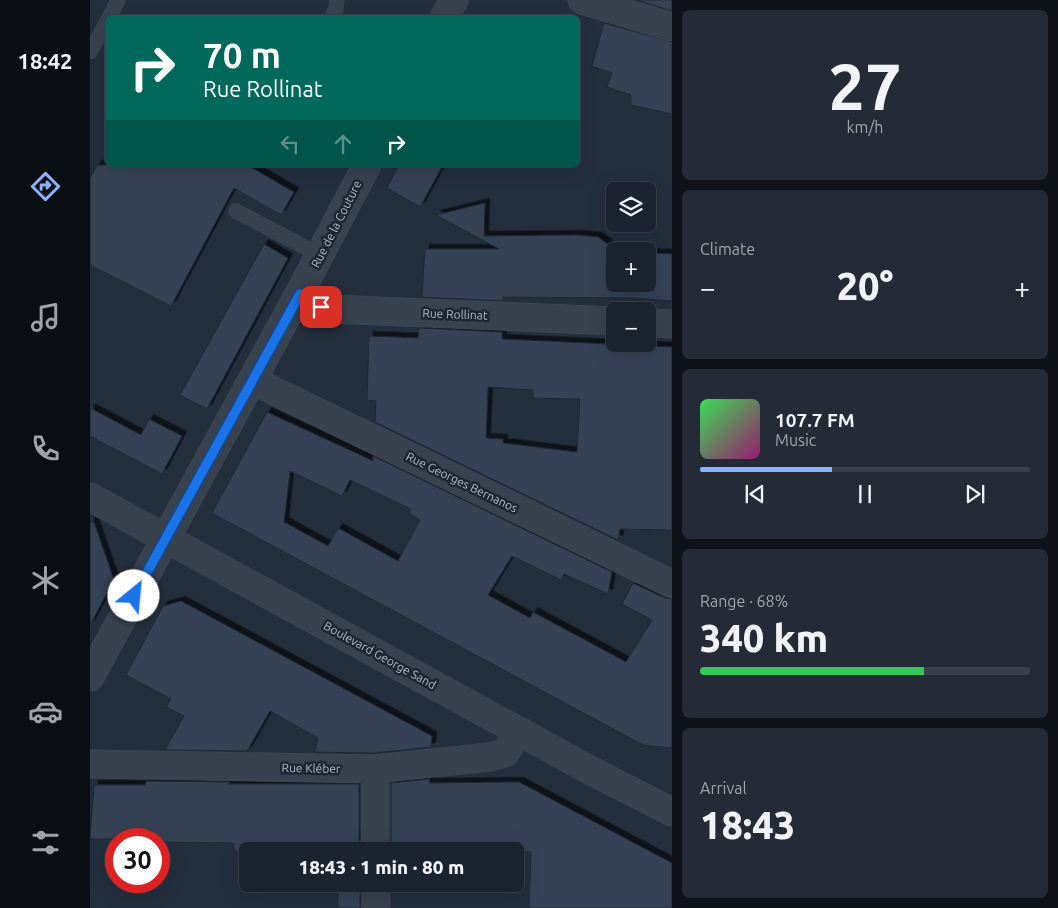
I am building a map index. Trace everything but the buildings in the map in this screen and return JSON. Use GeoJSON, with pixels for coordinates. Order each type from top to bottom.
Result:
{"type":"FeatureCollection","features":[{"type":"Feature","properties":{"kind":"street"},"geometry":{"type":"LineString","coordinates":[[446,15],[454,0]]}},
{"type":"Feature","properties":{"kind":"street"},"geometry":{"type":"LineString","coordinates":[[582,0],[672,27]]}},
{"type":"Feature","properties":{"kind":"street","name":"Rue de la Couture"},"geometry":{"type":"LineString","coordinates":[[90,677],[300,294],[366,167]]}},
{"type":"Feature","properties":{"kind":"street","name":"Rue Rollinat"},"geometry":{"type":"LineString","coordinates":[[300,294],[321,307],[331,309],[606,321]]}},
{"type":"Feature","properties":{"kind":"street"},"geometry":{"type":"LineString","coordinates":[[656,323],[672,324]]}},
{"type":"Feature","properties":{"kind":"street","name":"Rue Georges Bernanos"},"geometry":{"type":"LineString","coordinates":[[253,379],[284,396],[672,584]]}},
{"type":"Feature","properties":{"kind":"street","name":"Boulevard George Sand"},"geometry":{"type":"LineString","coordinates":[[90,497],[586,768],[672,812]]}},
{"type":"Feature","properties":{"kind":"street","name":"Rue Kléber"},"geometry":{"type":"LineString","coordinates":[[90,764],[375,769],[490,757],[505,753],[520,731]]}},
{"type":"Feature","properties":{"kind":"street"},"geometry":{"type":"LineString","coordinates":[[375,769],[375,842]]}},
{"type":"Feature","properties":{"kind":"street"},"geometry":{"type":"LineString","coordinates":[[375,892],[376,908]]}},
{"type":"Feature","properties":{"kind":"lane"},"geometry":{"type":"LineString","coordinates":[[110,15],[118,0]]}},
{"type":"Feature","properties":{"kind":"lane"},"geometry":{"type":"LineString","coordinates":[[333,15],[336,9],[337,0]]}},
{"type":"Feature","properties":{"kind":"lane"},"geometry":{"type":"LineString","coordinates":[[90,52],[105,24]]}},
{"type":"Feature","properties":{"kind":"lane"},"geometry":{"type":"LineString","coordinates":[[236,211],[320,255]]}},
{"type":"Feature","properties":{"kind":"route"},"geometry":{"type":"LineString","coordinates":[[134,596],[300,294],[321,307]]}}]}
